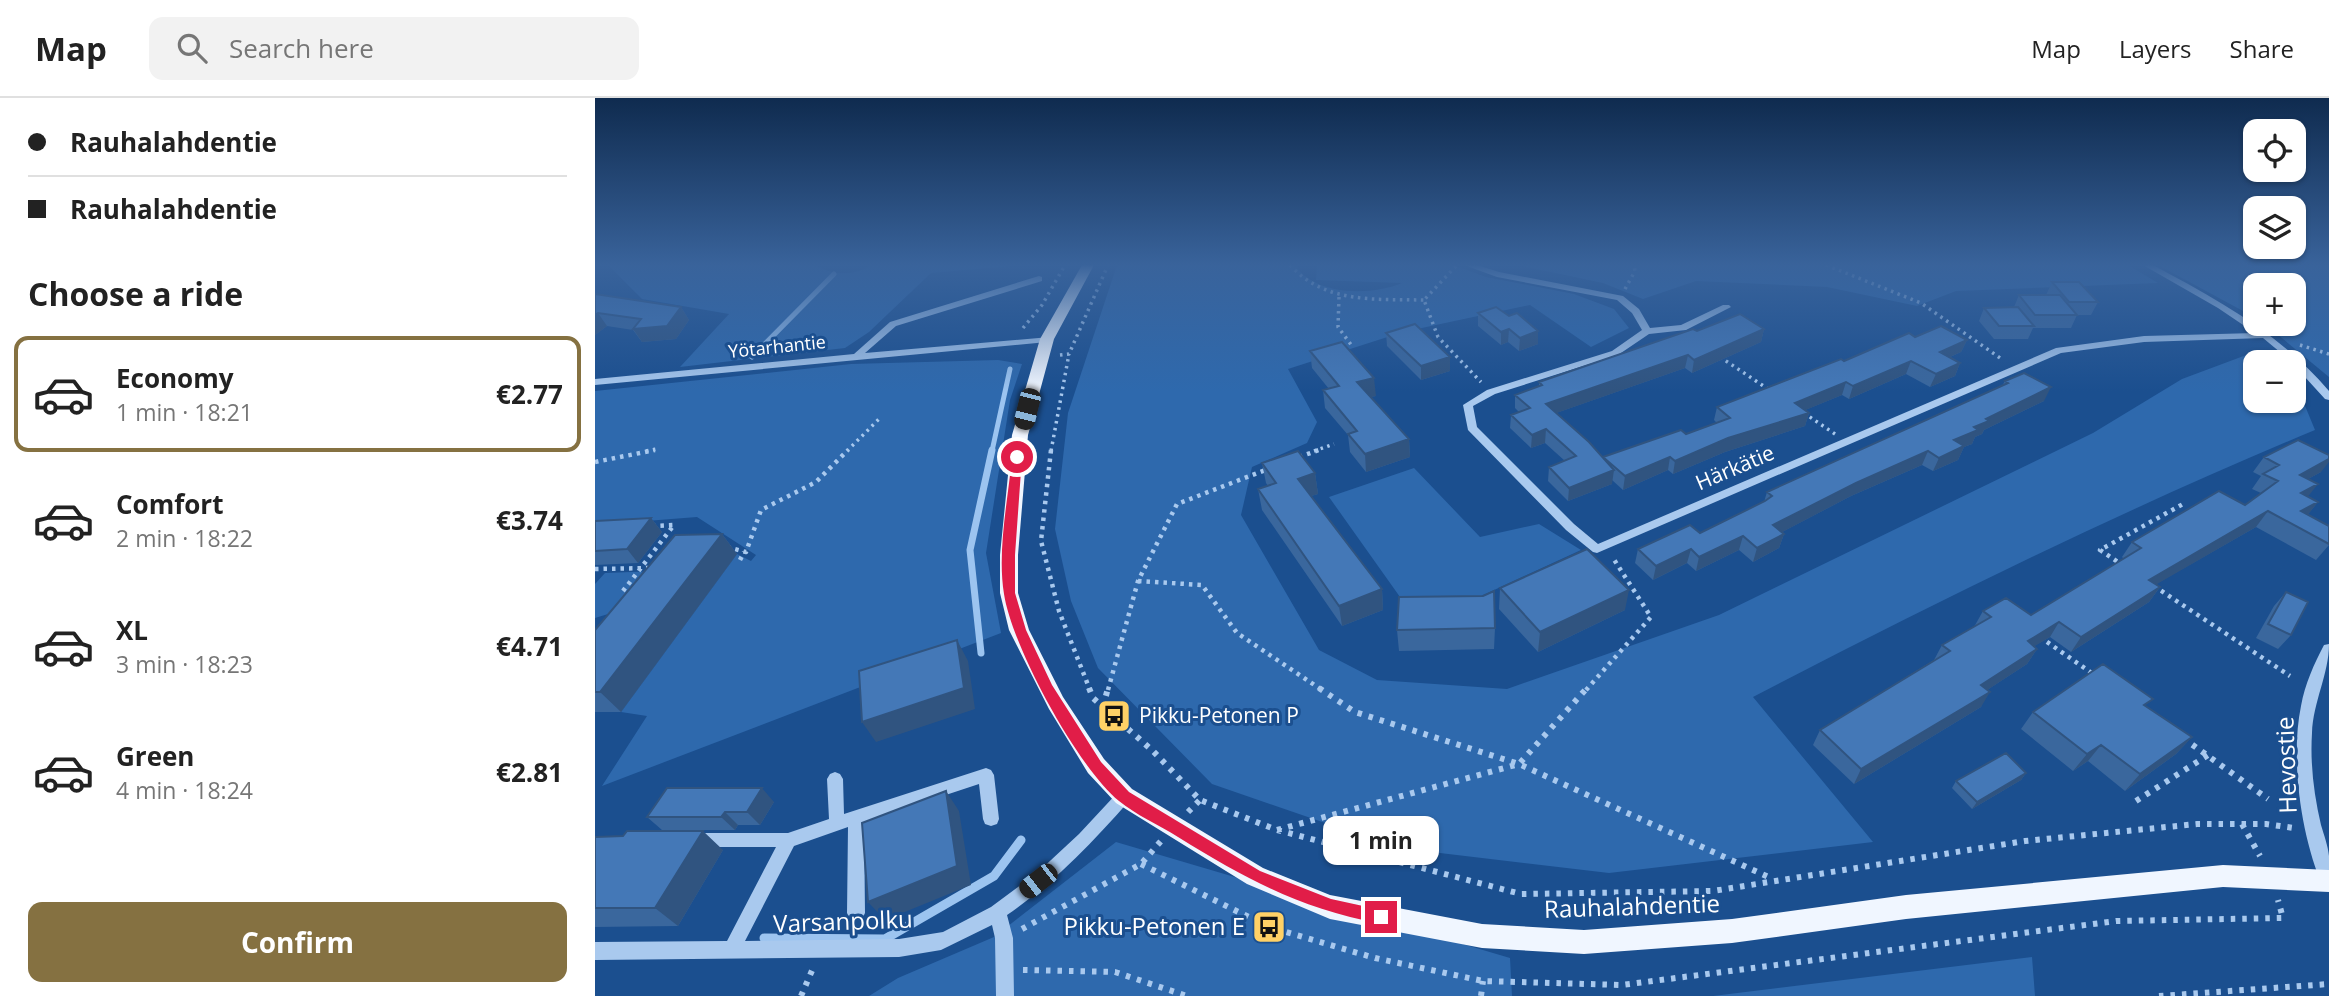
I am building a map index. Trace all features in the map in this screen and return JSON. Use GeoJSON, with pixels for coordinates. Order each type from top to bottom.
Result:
{"type":"FeatureCollection","features":[{"type":"Feature","properties":{"kind":"main road","name":"Rauhalahdentie"},"geometry":{"type":"LineString","coordinates":[[1065,307],[1047,339],[1020,435],[1014,478],[1009,593],[1019,630],[1056,704],[1096,766],[1124,796],[1255,876],[1330,907],[1482,936],[1584,942],[1731,931],[1906,907],[2223,876],[2329,881]]}},
{"type":"Feature","properties":{"kind":"street"},"geometry":{"type":"LineString","coordinates":[[859,355],[893,324],[948,307]]}},
{"type":"Feature","properties":{"kind":"street"},"geometry":{"type":"LineString","coordinates":[[1631,307],[1647,331],[1683,328],[1726,307]]}},
{"type":"Feature","properties":{"kind":"street"},"geometry":{"type":"LineString","coordinates":[[2226,307],[2243,318]]}},
{"type":"Feature","properties":{"kind":"street","name":"Härkätie"},"geometry":{"type":"LineString","coordinates":[[1647,331],[1615,353],[1492,392],[1468,405],[1472,428],[1570,527],[1597,549],[2059,350],[2144,339],[2243,336]]}},
{"type":"Feature","properties":{"kind":"street"},"geometry":{"type":"LineString","coordinates":[[2267,336],[2316,380],[2329,397]]}},
{"type":"Feature","properties":{"kind":"street","name":"Yötarhantie"},"geometry":{"type":"LineString","coordinates":[[595,382],[1047,339]]}},
{"type":"Feature","properties":{"kind":"street","name":"Hevostie"},"geometry":{"type":"LineString","coordinates":[[2329,649],[2314,674],[2307,700],[2304,737],[2312,831],[2329,881]]}},
{"type":"Feature","properties":{"kind":"street"},"geometry":{"type":"LineString","coordinates":[[678,840],[788,840],[986,775],[991,819]]}},
{"type":"Feature","properties":{"kind":"street"},"geometry":{"type":"LineString","coordinates":[[835,779],[837,824]]}},
{"type":"Feature","properties":{"kind":"street","name":"Varsanpolku"},"geometry":{"type":"LineString","coordinates":[[595,951],[899,948],[944,940],[998,912],[1078,849],[1124,796]]}},
{"type":"Feature","properties":{"kind":"street"},"geometry":{"type":"LineString","coordinates":[[856,817],[856,913]]}},
{"type":"Feature","properties":{"kind":"street"},"geometry":{"type":"LineString","coordinates":[[732,949],[788,840]]}},
{"type":"Feature","properties":{"kind":"street"},"geometry":{"type":"LineString","coordinates":[[998,912],[1005,938],[1005,996]]}},
{"type":"Feature","properties":{"kind":"path"},"geometry":{"type":"LineString","coordinates":[[1016,341],[1041,307]]}},
{"type":"Feature","properties":{"kind":"path"},"geometry":{"type":"LineString","coordinates":[[1339,307],[1338,327],[1352,346]]}},
{"type":"Feature","properties":{"kind":"path"},"geometry":{"type":"LineString","coordinates":[[1427,307],[1438,337],[1492,392]]}},
{"type":"Feature","properties":{"kind":"path"},"geometry":{"type":"LineString","coordinates":[[1927,307],[2015,369]]}},
{"type":"Feature","properties":{"kind":"path"},"geometry":{"type":"LineString","coordinates":[[1712,351],[1779,396]]}},
{"type":"Feature","properties":{"kind":"path"},"geometry":{"type":"LineString","coordinates":[[1069,354],[1053,435],[1041,541],[1059,611],[1093,698],[1153,751],[1200,800],[1277,830],[1521,894],[1713,891],[2025,841],[2197,824],[2266,824],[2312,831]]}},
{"type":"Feature","properties":{"kind":"path"},"geometry":{"type":"LineString","coordinates":[[1801,411],[1846,441]]}},
{"type":"Feature","properties":{"kind":"path"},"geometry":{"type":"LineString","coordinates":[[740,560],[746,552],[761,510],[816,482],[880,418]]}},
{"type":"Feature","properties":{"kind":"path"},"geometry":{"type":"LineString","coordinates":[[1298,458],[1334,444]]}},
{"type":"Feature","properties":{"kind":"path"},"geometry":{"type":"LineString","coordinates":[[595,463],[657,449]]}},
{"type":"Feature","properties":{"kind":"path"},"geometry":{"type":"LineString","coordinates":[[1103,707],[1138,581],[1177,505],[1274,467]]}},
{"type":"Feature","properties":{"kind":"path"},"geometry":{"type":"LineString","coordinates":[[2134,572],[2100,550],[2183,504]]}},
{"type":"Feature","properties":{"kind":"path"},"geometry":{"type":"LineString","coordinates":[[623,591],[674,525],[649,526]]}},
{"type":"Feature","properties":{"kind":"path"},"geometry":{"type":"LineString","coordinates":[[725,546],[746,552]]}},
{"type":"Feature","properties":{"kind":"path"},"geometry":{"type":"LineString","coordinates":[[719,553],[746,552]]}},
{"type":"Feature","properties":{"kind":"path"},"geometry":{"type":"LineString","coordinates":[[1277,830],[1518,764],[1651,617],[1612,561],[1613,554]]}},
{"type":"Feature","properties":{"kind":"path"},"geometry":{"type":"LineString","coordinates":[[595,569],[654,568]]}},
{"type":"Feature","properties":{"kind":"path"},"geometry":{"type":"LineString","coordinates":[[2145,580],[2290,676]]}},
{"type":"Feature","properties":{"kind":"path"},"geometry":{"type":"LineString","coordinates":[[1138,581],[1202,585],[1237,633],[1355,712],[1518,764],[1775,881]]}},
{"type":"Feature","properties":{"kind":"path"},"geometry":{"type":"LineString","coordinates":[[2035,634],[2100,679]]}},
{"type":"Feature","properties":{"kind":"path"},"geometry":{"type":"LineString","coordinates":[[2176,733],[2268,799]]}},
{"type":"Feature","properties":{"kind":"path"},"geometry":{"type":"LineString","coordinates":[[2136,801],[2208,755]]}},
{"type":"Feature","properties":{"kind":"path"},"geometry":{"type":"LineString","coordinates":[[1005,938],[1141,864],[1172,827],[1200,800]]}},
{"type":"Feature","properties":{"kind":"path"},"geometry":{"type":"LineString","coordinates":[[801,996],[816,962]]}},
{"type":"Feature","properties":{"kind":"path"},"geometry":{"type":"LineString","coordinates":[[1004,970],[1115,972],[1187,996]]}},
{"type":"Feature","properties":{"kind":"path"},"geometry":{"type":"LineString","coordinates":[[1481,996],[1483,981]]}},
{"type":"Feature","properties":{"kind":"path"},"geometry":{"type":"LineString","coordinates":[[2159,996],[2329,984]]}},
{"type":"Feature","properties":{"kind":"shaded area"},"geometry":{"type":"Polygon","coordinates":[[[688,307],[895,307],[869,332],[845,348],[680,367],[729,314],[688,307]]]}},
{"type":"Feature","properties":{"kind":"shaded area"},"geometry":{"type":"Polygon","coordinates":[[[1103,307],[1521,307],[1403,332],[1288,369],[1317,422],[1307,443],[1252,467],[1241,515],[1319,650],[1377,680],[1507,689],[1719,615],[2093,433],[2182,379],[2243,356],[2243,413],[2306,413],[2306,408],[2315,430],[2172,492],[2031,558],[1753,697],[1873,842],[1609,873],[1398,848],[1212,784],[1098,668],[1071,601],[1055,529],[1068,413],[1103,307]]]}},
{"type":"Feature","properties":{"kind":"shaded area"},"geometry":{"type":"Polygon","coordinates":[[[1533,307],[1608,307],[1614,309],[1629,328],[1591,347],[1533,307]]]}},
{"type":"Feature","properties":{"kind":"shaded area"},"geometry":{"type":"Polygon","coordinates":[[[2306,307],[2329,307],[2329,377],[2306,358],[2306,350],[2296,350],[2279,336],[2306,336],[2306,307]]]}},
{"type":"Feature","properties":{"kind":"shaded area"},"geometry":{"type":"Polygon","coordinates":[[[998,360],[1022,364],[1010,400],[986,553],[1001,633],[602,786],[647,716],[621,712],[737,554],[751,561],[756,555],[697,517],[595,525],[595,391],[851,364],[998,360]]]}},
{"type":"Feature","properties":{"kind":"shaded area"},"geometry":{"type":"Polygon","coordinates":[[[1414,468],[1480,537],[1539,524],[1581,550],[1479,597],[1400,597],[1329,497],[1414,468]]]}},
{"type":"Feature","properties":{"kind":"shaded area"},"geometry":{"type":"Polygon","coordinates":[[[658,571],[631,607],[595,618],[595,584],[605,573],[658,571]]]}},
{"type":"Feature","properties":{"kind":"shaded area"},"geometry":{"type":"Polygon","coordinates":[[[1116,842],[1510,958],[1512,996],[869,996],[898,978],[994,937],[1116,842]]]}},
{"type":"Feature","properties":{"kind":"shaded area"},"geometry":{"type":"Polygon","coordinates":[[[2032,957],[2035,996],[1713,996],[2032,957]]]}},
{"type":"Feature","properties":{"kind":"building"},"geometry":{"type":"Polygon","coordinates":[[[595,307],[681,307],[667,326],[633,329],[641,319],[598,313],[595,315],[595,307]]]}},
{"type":"Feature","properties":{"kind":"building"},"geometry":{"type":"Polygon","coordinates":[[[1496,307],[1509,316],[1517,313],[1538,331],[1520,338],[1509,329],[1501,332],[1478,313],[1496,307]]]}},
{"type":"Feature","properties":{"kind":"building"},"geometry":{"type":"Polygon","coordinates":[[[2018,307],[2034,326],[1999,326],[1984,308],[2018,307]]]}},
{"type":"Feature","properties":{"kind":"building"},"geometry":{"type":"Polygon","coordinates":[[[2029,307],[2070,307],[2077,315],[2035,315],[2029,307]]]}},
{"type":"Feature","properties":{"kind":"building"},"geometry":{"type":"Polygon","coordinates":[[[1740,314],[1764,329],[1694,360],[1688,355],[1546,404],[1589,442],[1614,470],[1569,488],[1549,467],[1576,456],[1546,429],[1532,435],[1511,415],[1530,408],[1515,395],[1542,385],[1539,382],[1693,329],[1697,331],[1740,314]]]}},
{"type":"Feature","properties":{"kind":"building"},"geometry":{"type":"Polygon","coordinates":[[[1415,324],[1450,357],[1421,366],[1386,333],[1415,324]]]}},
{"type":"Feature","properties":{"kind":"building"},"geometry":{"type":"Polygon","coordinates":[[[1941,326],[1967,340],[1940,352],[1960,363],[1936,374],[1911,361],[1853,386],[1846,382],[1795,403],[1809,413],[1728,438],[1675,461],[1670,457],[1625,476],[1603,457],[1681,430],[1686,434],[1730,418],[1717,407],[1841,359],[1844,361],[1909,333],[1915,337],[1941,326]]]}},
{"type":"Feature","properties":{"kind":"building"},"geometry":{"type":"Polygon","coordinates":[[[1342,342],[1374,378],[1357,382],[1409,439],[1365,454],[1348,434],[1357,431],[1323,390],[1339,386],[1310,351],[1342,342]]]}},
{"type":"Feature","properties":{"kind":"building"},"geometry":{"type":"Polygon","coordinates":[[[2024,373],[2051,387],[1986,419],[1989,421],[1974,427],[1978,430],[1954,440],[1964,446],[1939,458],[1928,451],[1856,483],[1773,525],[1784,534],[1757,548],[1743,536],[1699,557],[1691,549],[1656,566],[1638,549],[1690,525],[1700,533],[1765,501],[1772,496],[1767,492],[2008,383],[2005,381],[2024,373]]]}},
{"type":"Feature","properties":{"kind":"building"},"geometry":{"type":"Polygon","coordinates":[[[2298,440],[2329,455],[2329,459],[2300,475],[2318,484],[2301,493],[2318,502],[2301,511],[2329,526],[2329,544],[2268,511],[2149,580],[2160,587],[2081,637],[2059,622],[2028,641],[2037,649],[1981,685],[1990,692],[1861,769],[1820,730],[1950,651],[1942,645],[1991,617],[1983,611],[2006,598],[2031,615],[2141,548],[2132,542],[2219,491],[2245,505],[2278,481],[2263,474],[2279,465],[2264,457],[2298,440]]]}},
{"type":"Feature","properties":{"kind":"building"},"geometry":{"type":"Polygon","coordinates":[[[1298,451],[1315,473],[1298,479],[1382,589],[1339,606],[1258,489],[1276,483],[1262,463],[1298,451]]]}},
{"type":"Feature","properties":{"kind":"building"},"geometry":{"type":"Polygon","coordinates":[[[651,518],[627,549],[595,551],[595,521],[651,518]]]}},
{"type":"Feature","properties":{"kind":"building"},"geometry":{"type":"Polygon","coordinates":[[[722,534],[600,692],[595,692],[595,630],[675,535],[722,534]]]}},
{"type":"Feature","properties":{"kind":"building"},"geometry":{"type":"Polygon","coordinates":[[[1587,549],[1629,590],[1540,632],[1500,588],[1587,549]]]}},
{"type":"Feature","properties":{"kind":"building"},"geometry":{"type":"Polygon","coordinates":[[[1494,591],[1495,628],[1397,630],[1399,597],[1483,596],[1494,591]]]}},
{"type":"Feature","properties":{"kind":"building"},"geometry":{"type":"Polygon","coordinates":[[[2286,592],[2308,602],[2291,635],[2268,624],[2286,592]]]}},
{"type":"Feature","properties":{"kind":"building"},"geometry":{"type":"Polygon","coordinates":[[[957,640],[964,688],[862,722],[859,671],[957,640]]]}},
{"type":"Feature","properties":{"kind":"building"},"geometry":{"type":"Polygon","coordinates":[[[2103,664],[2153,699],[2144,705],[2192,737],[2140,774],[2101,745],[2087,754],[2033,712],[2103,664]]]}},
{"type":"Feature","properties":{"kind":"building"},"geometry":{"type":"Polygon","coordinates":[[[2006,753],[2026,773],[1977,802],[1956,781],[2006,753]]]}},
{"type":"Feature","properties":{"kind":"building"},"geometry":{"type":"Polygon","coordinates":[[[667,788],[762,788],[747,812],[725,812],[721,817],[647,817],[667,788]]]}},
{"type":"Feature","properties":{"kind":"building"},"geometry":{"type":"Polygon","coordinates":[[[946,791],[957,866],[868,902],[862,823],[946,791]]]}},
{"type":"Feature","properties":{"kind":"building"},"geometry":{"type":"Polygon","coordinates":[[[627,831],[703,831],[655,908],[595,908],[595,837],[623,836],[627,831]]]}},
{"type":"Feature","properties":{"kind":"waterway"},"geometry":{"type":"LineString","coordinates":[[752,357],[801,307]]}},
{"type":"Feature","properties":{"kind":"waterway"},"geometry":{"type":"LineString","coordinates":[[992,451],[1010,369]]}},
{"type":"Feature","properties":{"kind":"waterway"},"geometry":{"type":"LineString","coordinates":[[981,653],[970,550],[992,450]]}},
{"type":"Feature","properties":{"kind":"waterway"},"geometry":{"type":"LineString","coordinates":[[764,938],[885,939],[994,876],[1021,840]]}},
{"type":"Feature","properties":{"kind":"place","name":"Pikku-Petonen P"},"geometry":{"type":"Point","coordinates":[1114,716]}},
{"type":"Feature","properties":{"kind":"place","name":"Pikku-Petonen E"},"geometry":{"type":"Point","coordinates":[1269,927]}},
{"type":"Feature","properties":{"kind":"route"},"geometry":{"type":"LineString","coordinates":[[1017,457],[1009,555],[1009,593],[1019,630],[1047,688],[1096,766],[1124,796],[1255,876],[1330,907],[1381,917]]}}]}
